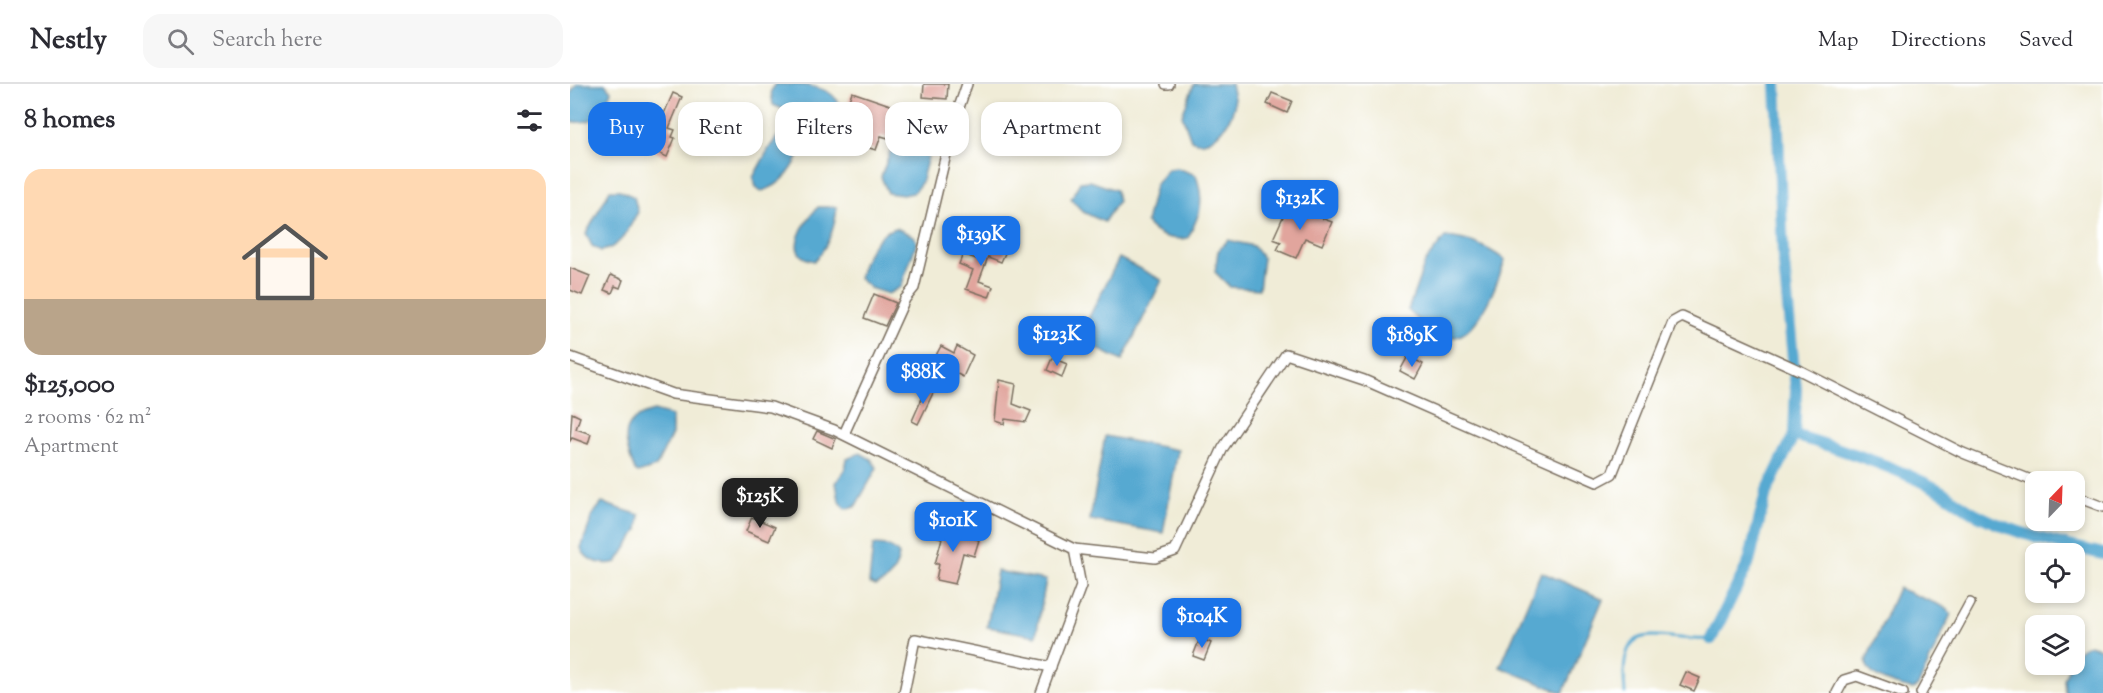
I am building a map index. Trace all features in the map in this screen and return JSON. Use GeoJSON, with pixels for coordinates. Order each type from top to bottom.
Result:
{"type":"FeatureCollection","features":[{"type":"Feature","properties":{"kind":"street"},"geometry":{"type":"LineString","coordinates":[[844,434],[905,299],[914,288],[953,125],[967,84]]}},
{"type":"Feature","properties":{"kind":"street"},"geometry":{"type":"LineString","coordinates":[[570,357],[672,394],[771,407],[844,434],[1074,549],[1155,558],[1175,551],[1223,448],[1286,354],[1364,380],[1597,482],[1612,474],[1673,322],[1682,317],[1801,371],[1963,453],[2025,478]]}},
{"type":"Feature","properties":{"kind":"street"},"geometry":{"type":"LineString","coordinates":[[2085,500],[2103,507]]}},
{"type":"Feature","properties":{"kind":"street"},"geometry":{"type":"LineString","coordinates":[[1041,693],[1081,586],[1074,549]]}},
{"type":"Feature","properties":{"kind":"street"},"geometry":{"type":"LineString","coordinates":[[1921,693],[1970,603]]}},
{"type":"Feature","properties":{"kind":"street"},"geometry":{"type":"LineString","coordinates":[[904,693],[915,639],[1051,667]]}},
{"type":"Feature","properties":{"kind":"street"},"geometry":{"type":"LineString","coordinates":[[1837,693],[1844,680],[1857,676],[1903,693]]}},
{"type":"Feature","properties":{"kind":"water"},"geometry":{"type":"Polygon","coordinates":[[[577,84],[605,84],[611,91],[607,102],[588,102],[588,121],[579,122],[570,122],[570,94],[577,84]]]}},
{"type":"Feature","properties":{"kind":"water"},"geometry":{"type":"Polygon","coordinates":[[[776,84],[812,86],[828,92],[837,102],[775,102],[775,106],[771,91],[776,84]]]}},
{"type":"Feature","properties":{"kind":"water"},"geometry":{"type":"Polygon","coordinates":[[[1194,84],[1231,84],[1235,102],[1232,114],[1224,128],[1212,138],[1198,142],[1191,140],[1182,115],[1194,84]]]}},
{"type":"Feature","properties":{"kind":"water"},"geometry":{"type":"Polygon","coordinates":[[[775,140],[775,156],[799,156],[783,179],[761,191],[756,187],[753,177],[775,140]]]}},
{"type":"Feature","properties":{"kind":"water"},"geometry":{"type":"Polygon","coordinates":[[[888,156],[928,156],[921,183],[913,193],[903,195],[888,193],[881,177],[888,156]]]}},
{"type":"Feature","properties":{"kind":"water"},"geometry":{"type":"Polygon","coordinates":[[[1177,168],[1196,175],[1201,200],[1196,221],[1188,238],[1182,239],[1160,234],[1146,223],[1155,185],[1168,169],[1177,168]]]}},
{"type":"Feature","properties":{"kind":"water"},"geometry":{"type":"Polygon","coordinates":[[[1090,181],[1116,190],[1118,201],[1104,222],[1083,212],[1071,199],[1080,182],[1090,181]]]}},
{"type":"Feature","properties":{"kind":"water"},"geometry":{"type":"Polygon","coordinates":[[[610,190],[620,190],[634,197],[638,212],[619,241],[614,246],[601,251],[592,246],[586,234],[610,190]]]}},
{"type":"Feature","properties":{"kind":"water"},"geometry":{"type":"Polygon","coordinates":[[[818,207],[837,207],[830,236],[824,249],[814,261],[804,257],[797,245],[802,228],[818,207]]]}},
{"type":"Feature","properties":{"kind":"water"},"geometry":{"type":"Polygon","coordinates":[[[896,228],[914,236],[917,242],[901,287],[888,294],[870,288],[859,278],[871,247],[882,235],[896,228]]]}},
{"type":"Feature","properties":{"kind":"water"},"geometry":{"type":"Polygon","coordinates":[[[1445,237],[1477,244],[1505,260],[1484,309],[1467,331],[1457,337],[1446,337],[1435,333],[1408,310],[1425,262],[1445,237]]]}},
{"type":"Feature","properties":{"kind":"water"},"geometry":{"type":"Polygon","coordinates":[[[1228,240],[1253,246],[1263,258],[1259,289],[1230,287],[1215,272],[1218,251],[1228,240]]]}},
{"type":"Feature","properties":{"kind":"water"},"geometry":{"type":"Polygon","coordinates":[[[1119,258],[1162,280],[1122,361],[1078,339],[1119,258]]]}},
{"type":"Feature","properties":{"kind":"water"},"geometry":{"type":"Polygon","coordinates":[[[654,411],[672,416],[672,434],[656,467],[638,473],[635,471],[628,450],[627,433],[634,420],[654,411]]]}},
{"type":"Feature","properties":{"kind":"water"},"geometry":{"type":"Polygon","coordinates":[[[1105,436],[1178,450],[1163,533],[1090,520],[1105,436]]]}},
{"type":"Feature","properties":{"kind":"water"},"geometry":{"type":"Polygon","coordinates":[[[860,453],[871,459],[877,468],[855,507],[845,509],[839,500],[836,483],[845,469],[847,459],[860,453]]]}},
{"type":"Feature","properties":{"kind":"water"},"geometry":{"type":"Polygon","coordinates":[[[602,503],[640,515],[638,530],[617,562],[596,562],[587,557],[581,548],[593,514],[602,503]]]}},
{"type":"Feature","properties":{"kind":"water"},"geometry":{"type":"Polygon","coordinates":[[[873,545],[888,547],[899,555],[892,575],[875,586],[869,583],[873,545]]]}},
{"type":"Feature","properties":{"kind":"water"},"geometry":{"type":"Polygon","coordinates":[[[997,571],[1046,580],[1036,636],[987,627],[997,571]]]}},
{"type":"Feature","properties":{"kind":"water"},"geometry":{"type":"Polygon","coordinates":[[[1541,572],[1603,599],[1563,693],[1500,667],[1541,572]]]}},
{"type":"Feature","properties":{"kind":"water"},"geometry":{"type":"Polygon","coordinates":[[[1898,588],[1947,608],[1951,614],[1918,686],[1913,689],[1891,684],[1877,677],[1872,673],[1866,661],[1898,588]]]}},
{"type":"Feature","properties":{"kind":"water"},"geometry":{"type":"Polygon","coordinates":[[[2085,646],[2103,649],[2103,693],[2065,693],[2066,675],[2085,675],[2085,646]]]}},
{"type":"Feature","properties":{"kind":"building"},"geometry":{"type":"Polygon","coordinates":[[[924,84],[948,84],[947,99],[923,97],[924,84]]]}},
{"type":"Feature","properties":{"kind":"building"},"geometry":{"type":"Polygon","coordinates":[[[852,92],[885,103],[885,137],[881,136],[876,150],[873,149],[873,102],[848,102],[852,92]]]}},
{"type":"Feature","properties":{"kind":"building"},"geometry":{"type":"Polygon","coordinates":[[[673,93],[682,97],[669,128],[675,130],[672,137],[675,138],[667,157],[665,156],[666,109],[673,93]]]}},
{"type":"Feature","properties":{"kind":"building"},"geometry":{"type":"Polygon","coordinates":[[[1272,93],[1292,101],[1287,113],[1267,104],[1272,93]]]}},
{"type":"Feature","properties":{"kind":"building"},"geometry":{"type":"Polygon","coordinates":[[[1288,206],[1332,222],[1322,245],[1305,238],[1296,258],[1277,250],[1281,242],[1273,239],[1288,206]]]}},
{"type":"Feature","properties":{"kind":"building"},"geometry":{"type":"Polygon","coordinates":[[[981,242],[1006,251],[1001,262],[988,257],[979,281],[993,286],[989,297],[966,289],[973,270],[959,264],[963,254],[976,259],[981,242]]]}},
{"type":"Feature","properties":{"kind":"building"},"geometry":{"type":"Polygon","coordinates":[[[570,268],[590,276],[582,295],[570,290],[570,268]]]}},
{"type":"Feature","properties":{"kind":"building"},"geometry":{"type":"Polygon","coordinates":[[[611,275],[623,280],[620,288],[615,286],[612,293],[604,290],[611,275]]]}},
{"type":"Feature","properties":{"kind":"building"},"geometry":{"type":"Polygon","coordinates":[[[874,294],[896,303],[885,326],[864,318],[874,294]]]}},
{"type":"Feature","properties":{"kind":"building"},"geometry":{"type":"Polygon","coordinates":[[[941,346],[954,353],[957,346],[973,355],[963,377],[933,361],[941,346]]]}},
{"type":"Feature","properties":{"kind":"building"},"geometry":{"type":"Polygon","coordinates":[[[1408,356],[1423,364],[1415,379],[1400,371],[1408,356]]]}},
{"type":"Feature","properties":{"kind":"building"},"geometry":{"type":"Polygon","coordinates":[[[1052,358],[1067,364],[1062,377],[1047,370],[1052,358]]]}},
{"type":"Feature","properties":{"kind":"building"},"geometry":{"type":"Polygon","coordinates":[[[999,380],[1016,384],[1013,404],[1031,411],[1026,422],[1005,419],[1004,424],[995,421],[999,380]]]}},
{"type":"Feature","properties":{"kind":"building"},"geometry":{"type":"Polygon","coordinates":[[[927,387],[934,391],[918,424],[912,421],[927,387]]]}},
{"type":"Feature","properties":{"kind":"building"},"geometry":{"type":"Polygon","coordinates":[[[572,413],[580,417],[576,429],[591,434],[588,444],[572,438],[570,441],[572,413]]]}},
{"type":"Feature","properties":{"kind":"building"},"geometry":{"type":"Polygon","coordinates":[[[817,431],[836,439],[832,448],[813,439],[817,431]]]}},
{"type":"Feature","properties":{"kind":"building"},"geometry":{"type":"Polygon","coordinates":[[[752,517],[775,527],[769,541],[746,531],[752,517]]]}},
{"type":"Feature","properties":{"kind":"building"},"geometry":{"type":"Polygon","coordinates":[[[942,524],[962,530],[960,534],[979,540],[974,556],[963,553],[955,584],[936,580],[939,564],[935,564],[942,538],[938,537],[942,524]]]}},
{"type":"Feature","properties":{"kind":"building"},"geometry":{"type":"Polygon","coordinates":[[[1200,638],[1211,643],[1204,660],[1193,656],[1200,638]]]}},
{"type":"Feature","properties":{"kind":"building"},"geometry":{"type":"Polygon","coordinates":[[[1686,672],[1700,678],[1694,691],[1680,685],[1686,672]]]}},
{"type":"Feature","properties":{"kind":"waterway"},"geometry":{"type":"LineString","coordinates":[[1711,639],[1749,562],[1766,493],[1794,435],[1796,390],[1783,254],[1776,84]]}},
{"type":"Feature","properties":{"kind":"waterway"},"geometry":{"type":"LineString","coordinates":[[1794,435],[1886,466],[1937,489],[1974,513],[2009,529],[2103,554]]}},
{"type":"Feature","properties":{"kind":"waterway"},"geometry":{"type":"LineString","coordinates":[[1625,693],[1624,668],[1627,651],[1634,641],[1658,636],[1711,639]]}}]}
